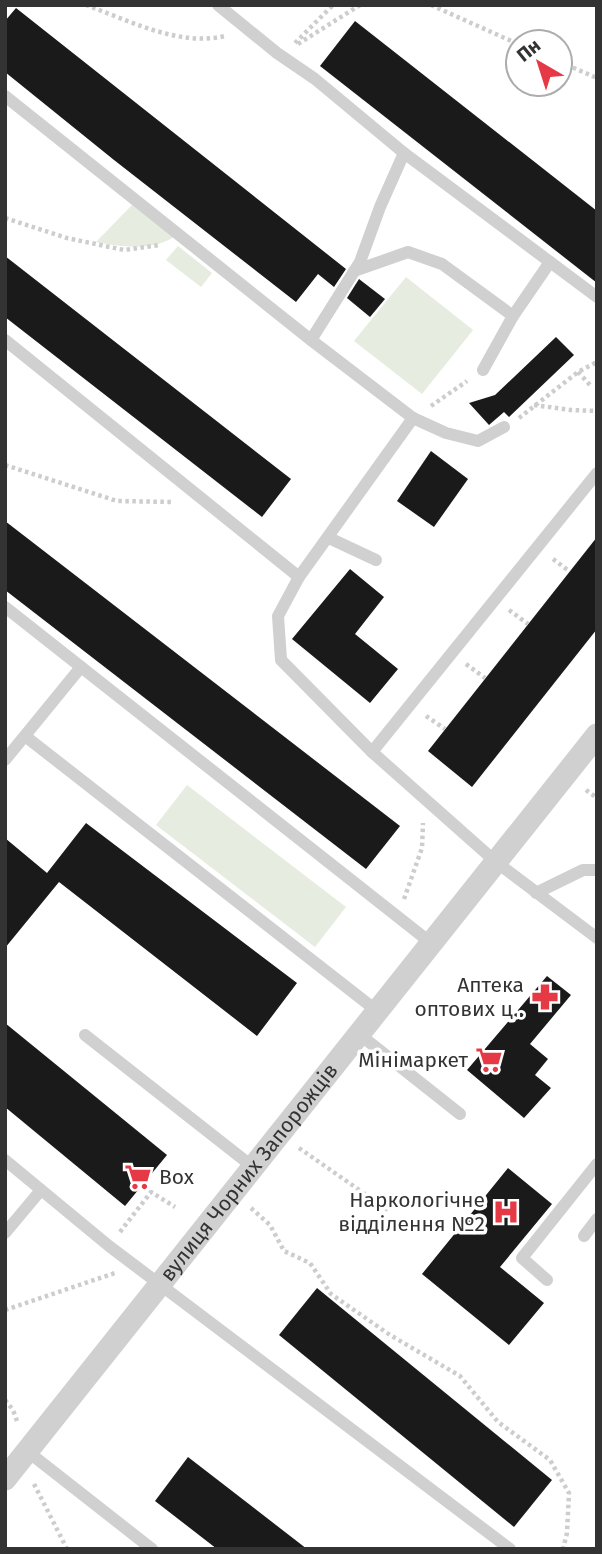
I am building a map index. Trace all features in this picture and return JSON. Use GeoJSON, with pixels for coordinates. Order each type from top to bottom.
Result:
{"type":"FeatureCollection","features":[{"type":"Feature","properties":{"kind":"street","name":"вулиця Чорних Запорожців"},"geometry":{"type":"LineString","coordinates":[[5,1479],[28,1462],[159,1285],[597,735]]}},
{"type":"Feature","properties":{"kind":"lane"},"geometry":{"type":"LineString","coordinates":[[218,5],[277,53],[315,79],[404,153],[597,297]]}},
{"type":"Feature","properties":{"kind":"lane"},"geometry":{"type":"LineString","coordinates":[[5,96],[311,341],[413,418],[446,433],[478,441],[504,427]]}},
{"type":"Feature","properties":{"kind":"lane"},"geometry":{"type":"LineString","coordinates":[[311,341],[360,262],[404,153]]}},
{"type":"Feature","properties":{"kind":"lane"},"geometry":{"type":"LineString","coordinates":[[354,271],[408,252],[442,264],[513,316]]}},
{"type":"Feature","properties":{"kind":"lane"},"geometry":{"type":"LineString","coordinates":[[483,370],[513,316],[550,262]]}},
{"type":"Feature","properties":{"kind":"lane"},"geometry":{"type":"LineString","coordinates":[[5,340],[299,577]]}},
{"type":"Feature","properties":{"kind":"lane"},"geometry":{"type":"LineString","coordinates":[[413,418],[299,577],[278,616],[281,660],[372,752],[496,862],[597,938]]}},
{"type":"Feature","properties":{"kind":"lane"},"geometry":{"type":"LineString","coordinates":[[372,752],[597,473]]}},
{"type":"Feature","properties":{"kind":"lane"},"geometry":{"type":"LineString","coordinates":[[329,538],[376,561]]}},
{"type":"Feature","properties":{"kind":"lane"},"geometry":{"type":"LineString","coordinates":[[5,607],[431,943]]}},
{"type":"Feature","properties":{"kind":"lane"},"geometry":{"type":"LineString","coordinates":[[5,761],[81,667]]}},
{"type":"Feature","properties":{"kind":"lane"},"geometry":{"type":"LineString","coordinates":[[25,736],[377,1012]]}},
{"type":"Feature","properties":{"kind":"lane"},"geometry":{"type":"LineString","coordinates":[[536,893],[583,870],[597,870]]}},
{"type":"Feature","properties":{"kind":"lane"},"geometry":{"type":"LineString","coordinates":[[359,1034],[460,1114]]}},
{"type":"Feature","properties":{"kind":"lane"},"geometry":{"type":"LineString","coordinates":[[85,1035],[253,1167]]}},
{"type":"Feature","properties":{"kind":"lane"},"geometry":{"type":"LineString","coordinates":[[5,1160],[109,1247],[510,1549]]}},
{"type":"Feature","properties":{"kind":"lane"},"geometry":{"type":"LineString","coordinates":[[547,1280],[522,1258],[597,1164]]}},
{"type":"Feature","properties":{"kind":"lane"},"geometry":{"type":"LineString","coordinates":[[5,1233],[41,1190]]}},
{"type":"Feature","properties":{"kind":"lane"},"geometry":{"type":"LineString","coordinates":[[584,1236],[597,1219]]}},
{"type":"Feature","properties":{"kind":"lane"},"geometry":{"type":"LineString","coordinates":[[28,1462],[152,1549]]}},
{"type":"Feature","properties":{"kind":"path"},"geometry":{"type":"LineString","coordinates":[[86,5],[173,35],[212,39],[249,30]]}},
{"type":"Feature","properties":{"kind":"path"},"geometry":{"type":"LineString","coordinates":[[333,5],[291,48],[360,5]]}},
{"type":"Feature","properties":{"kind":"path"},"geometry":{"type":"LineString","coordinates":[[431,5],[504,38]]}},
{"type":"Feature","properties":{"kind":"path"},"geometry":{"type":"LineString","coordinates":[[574,68],[597,78]]}},
{"type":"Feature","properties":{"kind":"path"},"geometry":{"type":"LineString","coordinates":[[5,218],[67,238],[124,250],[169,244],[184,239]]}},
{"type":"Feature","properties":{"kind":"path"},"geometry":{"type":"LineString","coordinates":[[504,427],[516,421],[578,372],[597,362]]}},
{"type":"Feature","properties":{"kind":"path"},"geometry":{"type":"LineString","coordinates":[[413,418],[483,370]]}},
{"type":"Feature","properties":{"kind":"path"},"geometry":{"type":"LineString","coordinates":[[578,372],[590,385]]}},
{"type":"Feature","properties":{"kind":"path"},"geometry":{"type":"LineString","coordinates":[[533,405],[597,411]]}},
{"type":"Feature","properties":{"kind":"path"},"geometry":{"type":"LineString","coordinates":[[5,465],[117,501],[206,502]]}},
{"type":"Feature","properties":{"kind":"path"},"geometry":{"type":"LineString","coordinates":[[397,916],[422,848],[420,795]]}},
{"type":"Feature","properties":{"kind":"path"},"geometry":{"type":"LineString","coordinates":[[293,1143],[388,1210]]}},
{"type":"Feature","properties":{"kind":"path"},"geometry":{"type":"LineString","coordinates":[[109,1247],[151,1192],[175,1207]]}},
{"type":"Feature","properties":{"kind":"path"},"geometry":{"type":"LineString","coordinates":[[245,1202],[270,1225],[284,1251],[310,1263],[331,1294],[390,1335],[460,1376],[498,1422],[550,1460],[569,1493],[567,1533],[563,1549]]}},
{"type":"Feature","properties":{"kind":"path"},"geometry":{"type":"LineString","coordinates":[[5,1310],[125,1270]]}},
{"type":"Feature","properties":{"kind":"path"},"geometry":{"type":"LineString","coordinates":[[5,1400],[13,1410]]}},
{"type":"Feature","properties":{"kind":"path"},"geometry":{"type":"LineString","coordinates":[[28,1462],[67,1549]]}},
{"type":"Feature","properties":{"kind":"shaded area"},"geometry":{"type":"Polygon","coordinates":[[[132,205],[174,237],[146,246],[96,242],[132,205]]]}},
{"type":"Feature","properties":{"kind":"shaded area"},"geometry":{"type":"Polygon","coordinates":[[[178,246],[212,273],[201,287],[166,260],[178,246]]]}},
{"type":"Feature","properties":{"kind":"shaded area"},"geometry":{"type":"Polygon","coordinates":[[[406,277],[473,330],[422,394],[354,341],[406,277]]]}},
{"type":"Feature","properties":{"kind":"shaded area"},"geometry":{"type":"Polygon","coordinates":[[[187,785],[346,907],[315,947],[156,825],[187,785]]]}},
{"type":"Feature","properties":{"kind":"building"},"geometry":{"type":"Polygon","coordinates":[[[16,8],[346,269],[334,287],[318,274],[296,302],[5,72],[5,21],[16,8]]]}},
{"type":"Feature","properties":{"kind":"building"},"geometry":{"type":"Polygon","coordinates":[[[355,21],[597,211],[597,283],[320,66],[355,21]]]}},
{"type":"Feature","properties":{"kind":"building"},"geometry":{"type":"Polygon","coordinates":[[[5,256],[291,479],[262,517],[5,317],[5,256]]]}},
{"type":"Feature","properties":{"kind":"building"},"geometry":{"type":"Polygon","coordinates":[[[359,279],[385,299],[370,317],[347,298],[359,279]]]}},
{"type":"Feature","properties":{"kind":"building"},"geometry":{"type":"Polygon","coordinates":[[[556,337],[574,355],[509,417],[504,412],[489,425],[469,403],[495,395],[556,337]]]}},
{"type":"Feature","properties":{"kind":"building"},"geometry":{"type":"Polygon","coordinates":[[[431,451],[468,479],[434,527],[397,501],[431,451]]]}},
{"type":"Feature","properties":{"kind":"building"},"geometry":{"type":"Polygon","coordinates":[[[5,521],[400,826],[366,869],[5,590],[5,521]]]}},
{"type":"Feature","properties":{"kind":"building"},"geometry":{"type":"Polygon","coordinates":[[[597,537],[597,629],[472,787],[428,751],[597,537]]]}},
{"type":"Feature","properties":{"kind":"building"},"geometry":{"type":"Polygon","coordinates":[[[350,569],[384,597],[355,634],[398,669],[370,703],[292,639],[350,569]]]}},
{"type":"Feature","properties":{"kind":"building"},"geometry":{"type":"Polygon","coordinates":[[[86,823],[297,983],[257,1036],[59,882],[5,948],[5,838],[47,873],[86,823]]]}},
{"type":"Feature","properties":{"kind":"building"},"geometry":{"type":"Polygon","coordinates":[[[547,976],[571,995],[530,1044],[548,1059],[535,1075],[551,1088],[524,1118],[467,1070],[547,976]]]}},
{"type":"Feature","properties":{"kind":"building"},"geometry":{"type":"Polygon","coordinates":[[[5,1023],[167,1155],[125,1206],[5,1107],[5,1023]]]}},
{"type":"Feature","properties":{"kind":"building"},"geometry":{"type":"Polygon","coordinates":[[[508,1168],[552,1204],[500,1267],[544,1303],[509,1345],[422,1274],[508,1168]]]}},
{"type":"Feature","properties":{"kind":"building"},"geometry":{"type":"Polygon","coordinates":[[[317,1288],[552,1480],[514,1527],[279,1335],[317,1288]]]}},
{"type":"Feature","properties":{"kind":"building"},"geometry":{"type":"Polygon","coordinates":[[[188,1457],[307,1549],[217,1549],[155,1501],[188,1457]]]}},
{"type":"Feature","properties":{"kind":"place","name":"Аптека оптових ц‥"},"geometry":{"type":"Point","coordinates":[545,997]}},
{"type":"Feature","properties":{"kind":"place","name":"Мінімаркет"},"geometry":{"type":"Point","coordinates":[489,1060]}},
{"type":"Feature","properties":{"kind":"place","name":"Box"},"geometry":{"type":"Point","coordinates":[138,1177]}},
{"type":"Feature","properties":{"kind":"place","name":"Наркологічне відділення №2"},"geometry":{"type":"Point","coordinates":[506,1212]}}]}
